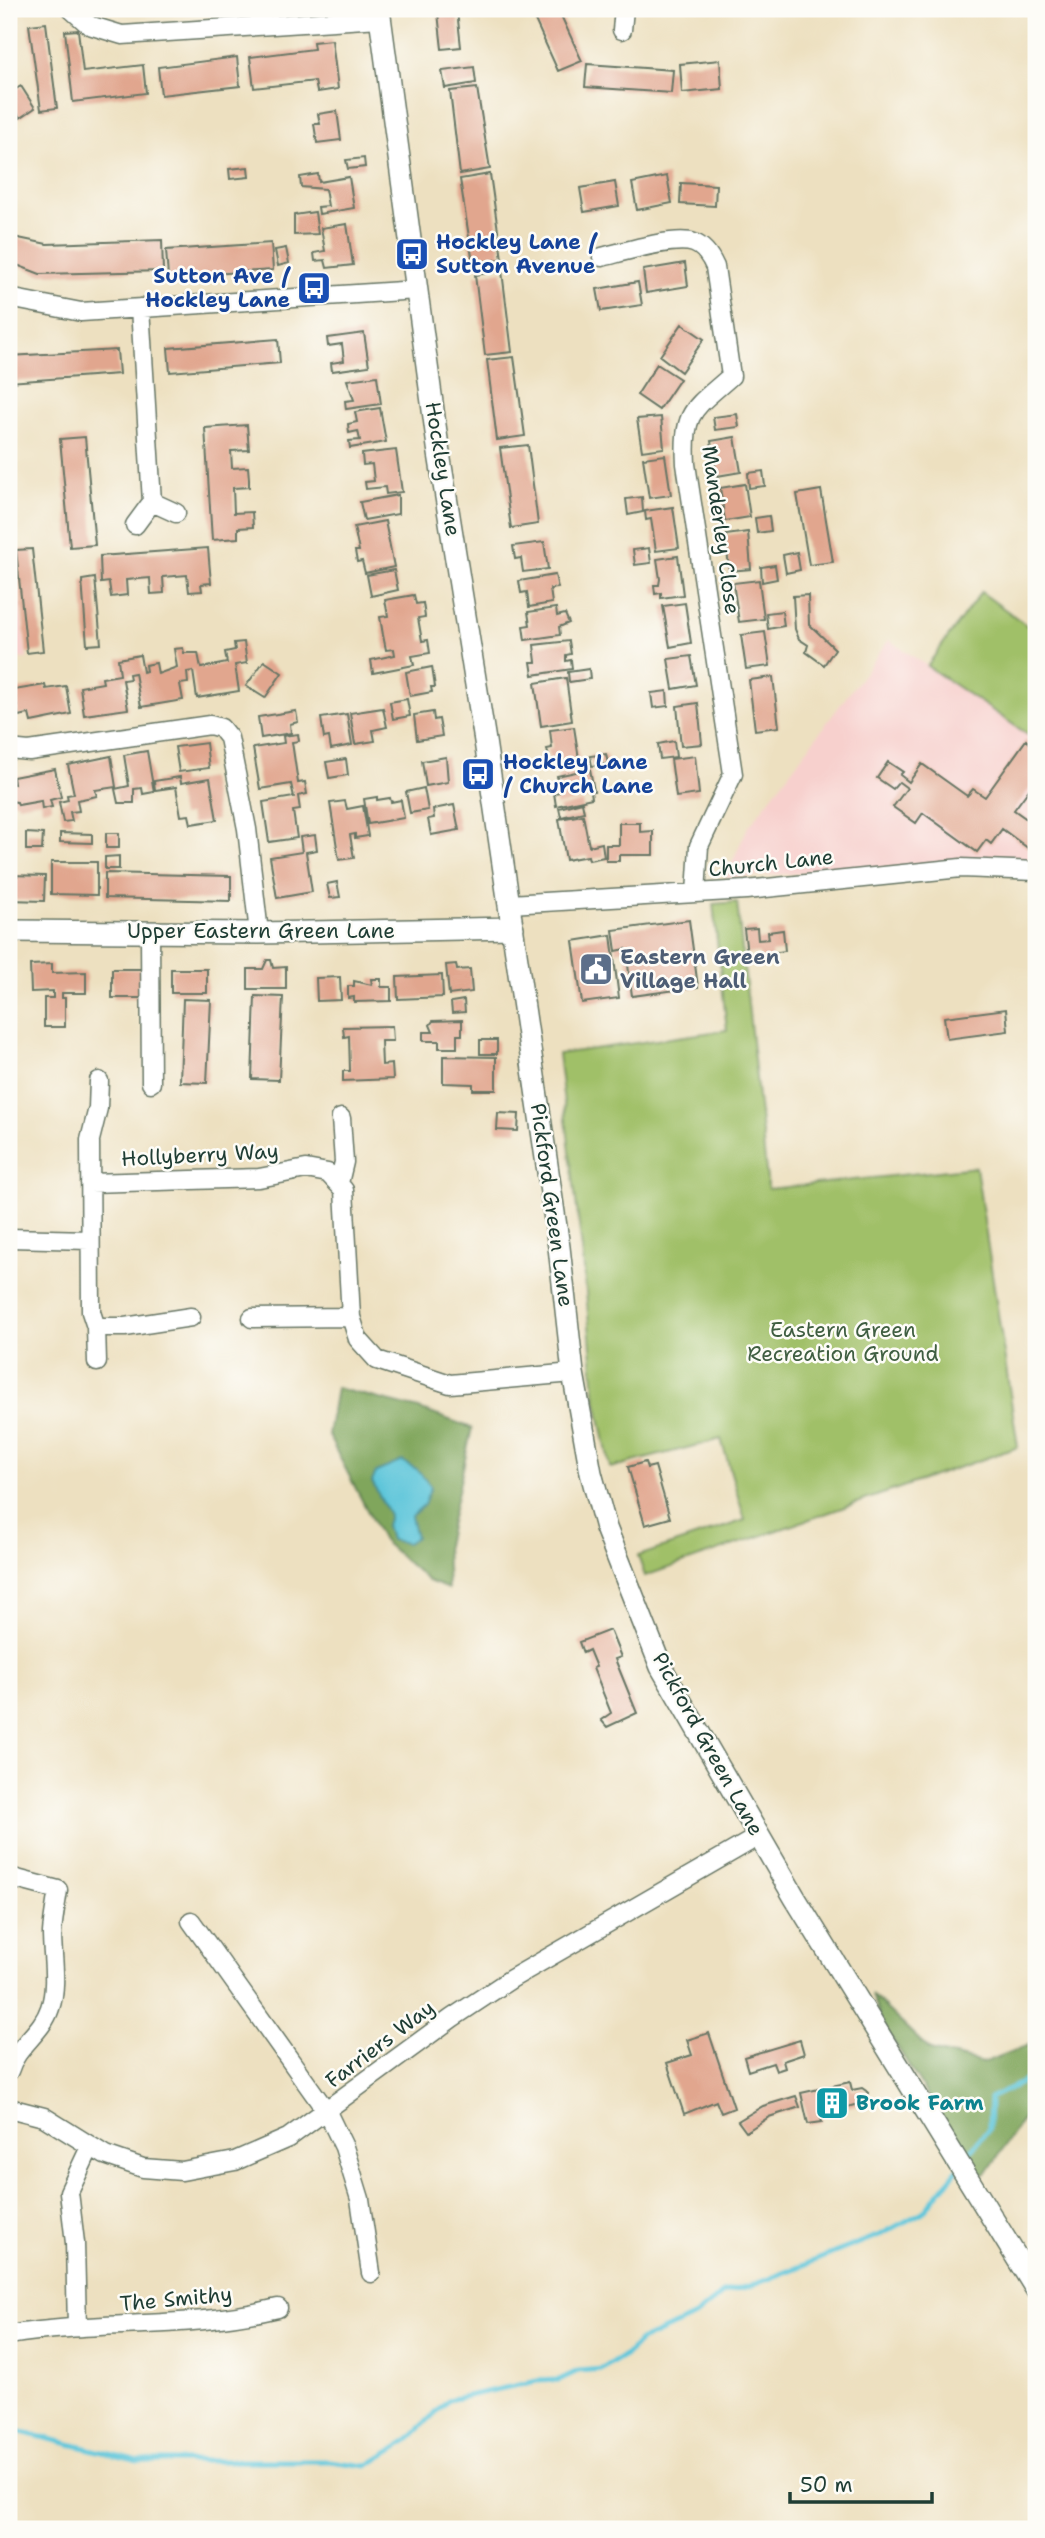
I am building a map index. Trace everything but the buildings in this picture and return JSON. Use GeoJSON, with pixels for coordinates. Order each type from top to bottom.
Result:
{"type":"FeatureCollection","features":[{"type":"Feature","properties":{"kind":"street"},"geometry":{"type":"LineString","coordinates":[[71,9],[89,24],[122,35],[379,14]]}},
{"type":"Feature","properties":{"kind":"street"},"geometry":{"type":"LineString","coordinates":[[622,30],[624,9]]}},
{"type":"Feature","properties":{"kind":"street","name":"Hockley Lane"},"geometry":{"type":"LineString","coordinates":[[379,14],[417,290],[513,928]]}},
{"type":"Feature","properties":{"kind":"street","name":"Manderley Close"},"geometry":{"type":"LineString","coordinates":[[602,257],[676,242],[694,243],[708,253],[715,267],[723,321],[731,376],[688,419],[685,436],[686,464],[733,774],[699,846],[696,893]]}},
{"type":"Feature","properties":{"kind":"street"},"geometry":{"type":"LineString","coordinates":[[9,298],[81,312],[417,290]]}},
{"type":"Feature","properties":{"kind":"street"},"geometry":{"type":"LineString","coordinates":[[135,525],[152,502],[140,308]]}},
{"type":"Feature","properties":{"kind":"street"},"geometry":{"type":"LineString","coordinates":[[152,502],[176,513]]}},
{"type":"Feature","properties":{"kind":"street"},"geometry":{"type":"LineString","coordinates":[[9,749],[29,751],[210,725],[221,728],[229,738],[247,829],[259,933]]}},
{"type":"Feature","properties":{"kind":"street","name":"Church Lane"},"geometry":{"type":"LineString","coordinates":[[510,904],[696,893],[961,868],[1036,871]]}},
{"type":"Feature","properties":{"kind":"street","name":"Upper Eastern Green Lane"},"geometry":{"type":"LineString","coordinates":[[9,931],[259,933],[513,928]]}},
{"type":"Feature","properties":{"kind":"street","name":"Pickford Green Lane"},"geometry":{"type":"LineString","coordinates":[[513,928],[559,1247],[573,1373],[591,1473],[606,1528],[661,1667],[759,1836],[1036,2289]]}},
{"type":"Feature","properties":{"kind":"street"},"geometry":{"type":"LineString","coordinates":[[150,933],[151,1083]]}},
{"type":"Feature","properties":{"kind":"street"},"geometry":{"type":"LineString","coordinates":[[97,1362],[96,1327],[91,1312],[89,1240],[90,1140],[98,1108],[99,1082]]}},
{"type":"Feature","properties":{"kind":"street"},"geometry":{"type":"LineString","coordinates":[[341,1118],[344,1162],[339,1183],[345,1199],[351,1317],[358,1339],[377,1360],[440,1382],[462,1385],[573,1373]]}},
{"type":"Feature","properties":{"kind":"street","name":"Hollyberry Way"},"geometry":{"type":"LineString","coordinates":[[90,1183],[259,1178],[306,1169],[328,1173],[339,1183]]}},
{"type":"Feature","properties":{"kind":"street"},"geometry":{"type":"LineString","coordinates":[[9,1238],[89,1240]]}},
{"type":"Feature","properties":{"kind":"street"},"geometry":{"type":"LineString","coordinates":[[96,1327],[125,1327],[191,1317]]}},
{"type":"Feature","properties":{"kind":"street"},"geometry":{"type":"LineString","coordinates":[[252,1318],[351,1317]]}},
{"type":"Feature","properties":{"kind":"street","name":"Farriers Way"},"geometry":{"type":"LineString","coordinates":[[9,2108],[44,2117],[90,2147],[143,2168],[197,2170],[257,2153],[288,2138],[327,2112],[452,2018],[511,1979],[759,1836]]}},
{"type":"Feature","properties":{"kind":"street"},"geometry":{"type":"LineString","coordinates":[[9,1877],[58,1890],[52,1930],[53,1978],[50,2010],[41,2026],[20,2048],[9,2071]]}},
{"type":"Feature","properties":{"kind":"street"},"geometry":{"type":"LineString","coordinates":[[191,1921],[327,2112],[344,2147],[360,2199],[371,2273]]}},
{"type":"Feature","properties":{"kind":"street"},"geometry":{"type":"LineString","coordinates":[[77,2327],[75,2243],[69,2192],[90,2147]]}},
{"type":"Feature","properties":{"kind":"street","name":"The Smithy"},"geometry":{"type":"LineString","coordinates":[[9,2335],[77,2327],[125,2327],[232,2319],[278,2308]]}},
{"type":"Feature","properties":{"kind":"shaded area"},"geometry":{"type":"Polygon","coordinates":[[[9,493],[11,527],[27,659],[9,658],[9,493]]]}},
{"type":"Feature","properties":{"kind":"shaded area"},"geometry":{"type":"Polygon","coordinates":[[[889,640],[1032,737],[1036,733],[1036,859],[725,878],[747,829],[889,640]]]}},
{"type":"Feature","properties":{"kind":"green space"},"geometry":{"type":"Polygon","coordinates":[[[981,592],[1036,632],[1036,733],[1033,738],[927,666],[981,592]]]}},
{"type":"Feature","properties":{"kind":"green space","name":"Eastern Green Recreation Ground"},"geometry":{"type":"Polygon","coordinates":[[[737,902],[768,1189],[976,1167],[1018,1447],[645,1576],[638,1556],[745,1520],[721,1439],[610,1468],[595,1392],[583,1258],[558,1054],[727,1030],[713,904],[737,902]]]}},
{"type":"Feature","properties":{"kind":"green space"},"geometry":{"type":"Polygon","coordinates":[[[336,1388],[419,1409],[472,1428],[446,1545],[448,1589],[428,1581],[383,1541],[328,1435],[336,1388]]]}},
{"type":"Feature","properties":{"kind":"green space"},"geometry":{"type":"Polygon","coordinates":[[[872,1995],[930,2050],[983,2063],[1036,2042],[1036,2099],[986,2174],[976,2173],[881,2021],[872,1995]]]}},
{"type":"Feature","properties":{"kind":"water"},"geometry":{"type":"Polygon","coordinates":[[[402,1461],[417,1469],[431,1487],[424,1505],[411,1516],[416,1537],[407,1543],[390,1540],[386,1525],[389,1515],[372,1482],[376,1472],[402,1461]]]}},
{"type":"Feature","properties":{"kind":"waterway"},"geometry":{"type":"LineString","coordinates":[[964,2159],[989,2128],[990,2098],[1027,2080],[1036,2068]]}},
{"type":"Feature","properties":{"kind":"waterway"},"geometry":{"type":"LineString","coordinates":[[9,2429],[139,2461],[330,2461],[367,2466],[407,2441],[448,2400],[537,2381],[559,2380],[578,2371],[602,2369],[626,2355],[640,2341],[695,2316],[723,2293],[753,2285],[882,2234],[923,2212],[957,2170]]}},
{"type":"Feature","properties":{"kind":"place","name":"Hockley Lane / Sutton Avenue"},"geometry":{"type":"Point","coordinates":[412,254]}},
{"type":"Feature","properties":{"kind":"place","name":"Sutton Ave / Hockley Lane"},"geometry":{"type":"Point","coordinates":[314,288]}},
{"type":"Feature","properties":{"kind":"place","name":"Hockley Lane / Church Lane"},"geometry":{"type":"Point","coordinates":[478,774]}},
{"type":"Feature","properties":{"kind":"place","name":"Eastern Green Village Hall"},"geometry":{"type":"Point","coordinates":[596,969]}},
{"type":"Feature","properties":{"kind":"place","name":"Brook Farm"},"geometry":{"type":"Point","coordinates":[832,2103]}}]}
